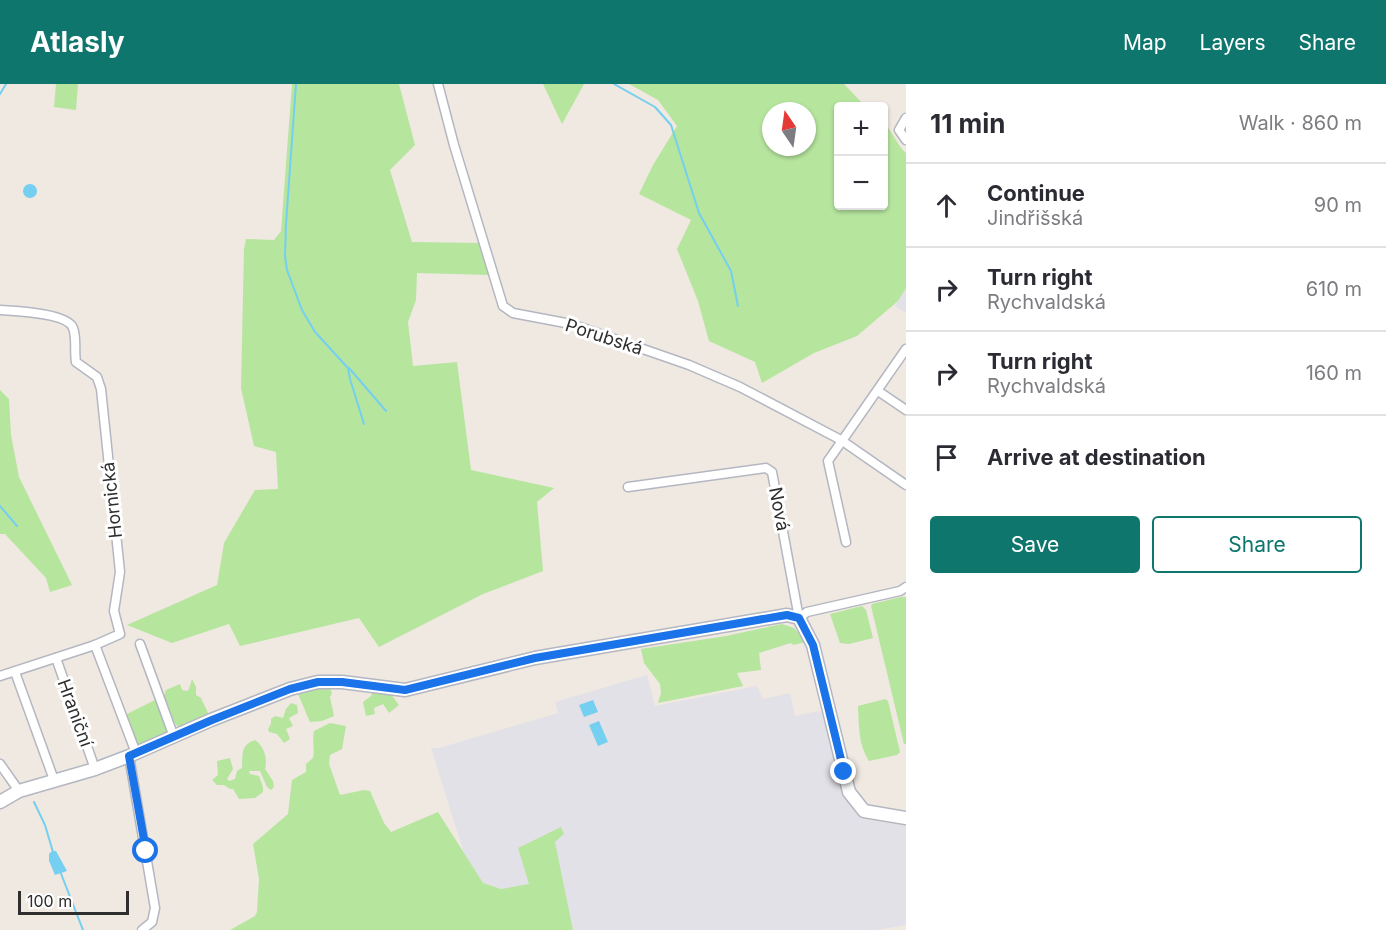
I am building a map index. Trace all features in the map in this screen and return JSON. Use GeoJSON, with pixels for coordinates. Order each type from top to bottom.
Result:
{"type":"FeatureCollection","features":[{"type":"Feature","properties":{"kind":"street","name":"Porubská"},"geometry":{"type":"LineString","coordinates":[[438,84],[503,306],[513,313],[571,324],[688,365],[740,387],[841,440],[906,485]]}},
{"type":"Feature","properties":{"kind":"street"},"geometry":{"type":"LineString","coordinates":[[906,118],[900,130],[906,140]]}},
{"type":"Feature","properties":{"kind":"street","name":"Hornická"},"geometry":{"type":"LineString","coordinates":[[0,310],[62,318],[72,324],[76,362],[97,377],[101,389],[120,572],[114,610],[120,634],[95,645],[0,676]]}},
{"type":"Feature","properties":{"kind":"street"},"geometry":{"type":"LineString","coordinates":[[846,542],[828,461],[906,349]]}},
{"type":"Feature","properties":{"kind":"street"},"geometry":{"type":"LineString","coordinates":[[878,391],[906,410]]}},
{"type":"Feature","properties":{"kind":"street","name":"Nová"},"geometry":{"type":"LineString","coordinates":[[628,487],[766,468],[772,472],[799,618]]}},
{"type":"Feature","properties":{"kind":"street"},"geometry":{"type":"LineString","coordinates":[[799,618],[807,612],[900,591],[906,587]]}},
{"type":"Feature","properties":{"kind":"street"},"geometry":{"type":"LineString","coordinates":[[0,802],[19,791],[95,769],[290,689],[318,682],[342,682],[405,690],[535,658],[787,615],[799,618],[813,645],[849,792],[864,811],[906,819]]}},
{"type":"Feature","properties":{"kind":"street"},"geometry":{"type":"LineString","coordinates":[[140,644],[174,737]]}},
{"type":"Feature","properties":{"kind":"street"},"geometry":{"type":"LineString","coordinates":[[95,645],[133,754],[155,908],[152,922],[142,930]]}},
{"type":"Feature","properties":{"kind":"street","name":"Hraniční"},"geometry":{"type":"LineString","coordinates":[[56,658],[95,769]]}},
{"type":"Feature","properties":{"kind":"street"},"geometry":{"type":"LineString","coordinates":[[15,672],[54,780]]}},
{"type":"Feature","properties":{"kind":"street"},"geometry":{"type":"LineString","coordinates":[[0,764],[19,791]]}},
{"type":"Feature","properties":{"kind":"shaded area"},"geometry":{"type":"Polygon","coordinates":[[[906,288],[906,313],[895,306],[906,288]]]}},
{"type":"Feature","properties":{"kind":"shaded area"},"geometry":{"type":"Polygon","coordinates":[[[647,675],[655,706],[757,686],[763,699],[790,693],[795,716],[818,711],[823,713],[846,800],[863,819],[906,826],[906,925],[876,930],[573,930],[569,914],[488,930],[431,748],[439,748],[558,713],[555,702],[647,675]]]}},
{"type":"Feature","properties":{"kind":"green space"},"geometry":{"type":"Polygon","coordinates":[[[56,84],[78,84],[76,110],[54,107],[56,84]]]}},
{"type":"Feature","properties":{"kind":"green space"},"geometry":{"type":"Polygon","coordinates":[[[292,84],[399,84],[415,145],[390,170],[412,242],[481,243],[490,275],[417,273],[416,300],[408,322],[413,366],[457,362],[471,470],[554,488],[537,502],[543,571],[483,594],[379,647],[359,618],[240,646],[229,624],[172,643],[127,625],[217,585],[224,543],[255,490],[278,489],[276,452],[254,446],[241,388],[244,249],[246,239],[274,240],[281,231],[292,84]]]}},
{"type":"Feature","properties":{"kind":"green space"},"geometry":{"type":"Polygon","coordinates":[[[543,84],[584,84],[562,124],[543,84]]]}},
{"type":"Feature","properties":{"kind":"green space"},"geometry":{"type":"Polygon","coordinates":[[[629,84],[844,84],[861,102],[834,102],[834,210],[888,210],[888,128],[906,153],[906,288],[898,301],[857,336],[814,353],[762,383],[755,362],[709,341],[698,301],[677,249],[691,220],[639,194],[653,165],[677,126],[658,100],[629,84]]]}},
{"type":"Feature","properties":{"kind":"green space"},"geometry":{"type":"Polygon","coordinates":[[[0,390],[9,399],[11,435],[19,477],[72,585],[50,592],[46,578],[5,534],[0,534],[0,390]]]}},
{"type":"Feature","properties":{"kind":"green space"},"geometry":{"type":"Polygon","coordinates":[[[906,597],[906,744],[904,744],[871,606],[906,597]]]}},
{"type":"Feature","properties":{"kind":"green space"},"geometry":{"type":"Polygon","coordinates":[[[862,606],[866,610],[873,638],[849,644],[840,643],[830,614],[862,606]]]}},
{"type":"Feature","properties":{"kind":"green space"},"geometry":{"type":"Polygon","coordinates":[[[782,624],[794,628],[806,642],[793,645],[791,643],[759,653],[761,670],[737,673],[743,686],[658,703],[661,693],[660,684],[644,663],[641,649],[726,636],[782,624]]]}},
{"type":"Feature","properties":{"kind":"green space"},"geometry":{"type":"Polygon","coordinates":[[[192,679],[196,687],[196,695],[201,698],[209,715],[178,727],[172,719],[164,696],[166,690],[180,684],[182,690],[187,691],[192,679]]]}},
{"type":"Feature","properties":{"kind":"green space"},"geometry":{"type":"Polygon","coordinates":[[[312,687],[329,687],[332,693],[330,697],[334,716],[322,721],[310,722],[298,694],[312,687]]]}},
{"type":"Feature","properties":{"kind":"green space"},"geometry":{"type":"Polygon","coordinates":[[[373,690],[391,694],[399,705],[389,713],[383,704],[374,708],[375,714],[366,716],[363,702],[371,696],[373,690]]]}},
{"type":"Feature","properties":{"kind":"green space"},"geometry":{"type":"Polygon","coordinates":[[[159,698],[168,731],[137,745],[125,715],[159,698]]]}},
{"type":"Feature","properties":{"kind":"green space"},"geometry":{"type":"Polygon","coordinates":[[[885,699],[888,701],[900,752],[897,755],[869,761],[861,741],[858,706],[885,699]]]}},
{"type":"Feature","properties":{"kind":"green space"},"geometry":{"type":"Polygon","coordinates":[[[291,703],[297,705],[298,713],[289,718],[293,726],[286,729],[290,739],[284,743],[277,734],[269,732],[268,729],[271,719],[275,716],[283,718],[291,703]]]}},
{"type":"Feature","properties":{"kind":"green space"},"geometry":{"type":"Polygon","coordinates":[[[330,723],[346,726],[342,749],[330,755],[329,764],[340,795],[370,791],[384,823],[391,832],[438,812],[483,883],[501,889],[529,884],[518,848],[561,827],[564,834],[555,842],[573,930],[230,930],[255,916],[257,912],[259,879],[253,844],[288,814],[292,780],[306,772],[306,764],[313,758],[314,731],[330,723]]]}},
{"type":"Feature","properties":{"kind":"green space"},"geometry":{"type":"Polygon","coordinates":[[[255,740],[264,753],[265,769],[274,787],[271,790],[267,787],[260,771],[249,771],[250,774],[259,776],[263,792],[255,798],[239,799],[233,789],[217,785],[212,780],[218,775],[217,761],[230,758],[233,769],[227,779],[229,781],[235,779],[237,771],[242,768],[245,748],[255,740]]]}},
{"type":"Feature","properties":{"kind":"water"},"geometry":{"type":"Polygon","coordinates":[[[30,184],[35,186],[37,191],[35,196],[30,198],[25,196],[23,191],[25,186],[30,184]]]}},
{"type":"Feature","properties":{"kind":"water"},"geometry":{"type":"Polygon","coordinates":[[[593,700],[598,712],[584,717],[579,705],[593,700]]]}},
{"type":"Feature","properties":{"kind":"water"},"geometry":{"type":"Polygon","coordinates":[[[599,721],[608,742],[598,746],[589,725],[599,721]]]}},
{"type":"Feature","properties":{"kind":"water"},"geometry":{"type":"Polygon","coordinates":[[[56,851],[67,871],[55,875],[49,861],[49,854],[56,851]]]}},
{"type":"Feature","properties":{"kind":"waterway"},"geometry":{"type":"LineString","coordinates":[[0,94],[6,84]]}},
{"type":"Feature","properties":{"kind":"waterway"},"geometry":{"type":"LineString","coordinates":[[296,84],[286,224],[287,270],[302,310],[315,332],[348,368],[364,424]]}},
{"type":"Feature","properties":{"kind":"waterway"},"geometry":{"type":"LineString","coordinates":[[614,84],[655,107],[671,125],[699,213],[731,271],[738,306]]}},
{"type":"Feature","properties":{"kind":"waterway"},"geometry":{"type":"LineString","coordinates":[[349,368],[386,411]]}},
{"type":"Feature","properties":{"kind":"waterway"},"geometry":{"type":"LineString","coordinates":[[0,506],[17,526]]}},
{"type":"Feature","properties":{"kind":"waterway"},"geometry":{"type":"LineString","coordinates":[[34,802],[45,825],[53,852]]}},
{"type":"Feature","properties":{"kind":"waterway"},"geometry":{"type":"LineString","coordinates":[[60,871],[83,930]]}},
{"type":"Feature","properties":{"kind":"route"},"geometry":{"type":"LineString","coordinates":[[146,851],[129,756],[290,689],[318,682],[342,682],[405,690],[535,658],[787,615],[799,618],[813,645],[844,772]]}}]}
